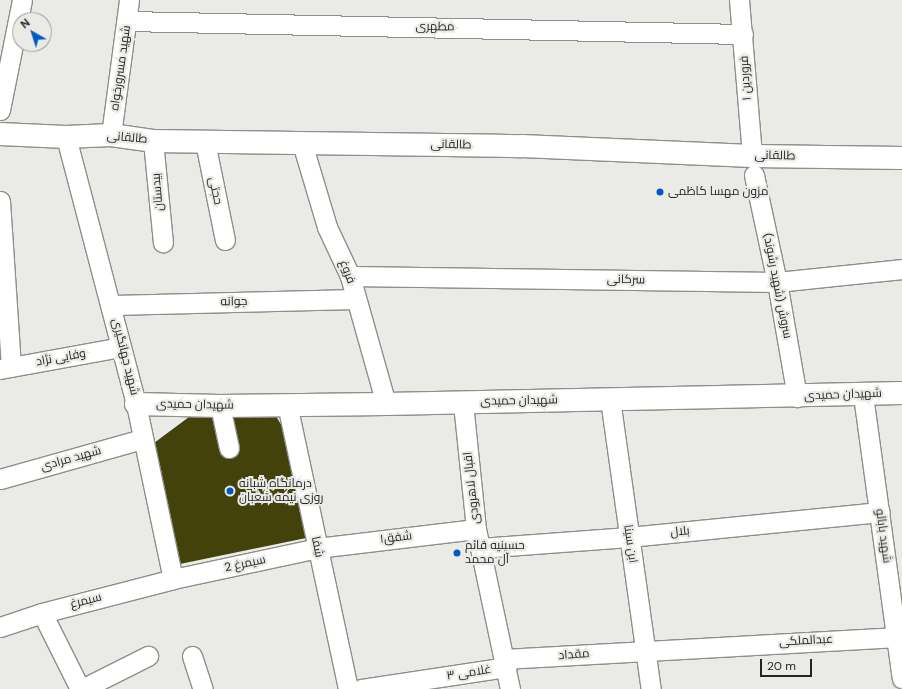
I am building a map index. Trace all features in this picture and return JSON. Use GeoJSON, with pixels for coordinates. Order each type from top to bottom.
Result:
{"type":"FeatureCollection","features":[{"type":"Feature","properties":{"kind":"street"},"geometry":{"type":"LineString","coordinates":[[0,110],[22,0]]}},
{"type":"Feature","properties":{"kind":"street","name":"شهید مسرورخواه"},"geometry":{"type":"LineString","coordinates":[[111,135],[128,21],[129,0]]}},
{"type":"Feature","properties":{"kind":"street","name":"فروردین ۱"},"geometry":{"type":"LineString","coordinates":[[739,0],[753,166]]}},
{"type":"Feature","properties":{"kind":"street","name":"مطهری"},"geometry":{"type":"LineString","coordinates":[[128,21],[743,34]]}},
{"type":"Feature","properties":{"kind":"street","name":"طالقانی"},"geometry":{"type":"LineString","coordinates":[[0,134],[66,137],[111,135],[154,141],[522,146],[753,166],[902,158]]}},
{"type":"Feature","properties":{"kind":"street","name":"شهید جهانگیری"},"geometry":{"type":"LineString","coordinates":[[66,137],[112,305],[136,404],[142,439],[173,579]]}},
{"type":"Feature","properties":{"kind":"street","name":"بیدستان"},"geometry":{"type":"LineString","coordinates":[[154,141],[163,244]]}},
{"type":"Feature","properties":{"kind":"street","name":"حجتی"},"geometry":{"type":"LineString","coordinates":[[205,142],[225,240]]}},
{"type":"Feature","properties":{"kind":"street","name":"فروغ"},"geometry":{"type":"LineString","coordinates":[[302,142],[327,227],[350,276],[386,404]]}},
{"type":"Feature","properties":{"kind":"street","name":"سروش (شهید رشوند)"},"geometry":{"type":"LineString","coordinates":[[753,166],[777,282],[797,397]]}},
{"type":"Feature","properties":{"kind":"street"},"geometry":{"type":"LineString","coordinates":[[0,201],[6,368]]}},
{"type":"Feature","properties":{"kind":"street","name":"سرکانی"},"geometry":{"type":"LineString","coordinates":[[350,276],[777,282],[902,269]]}},
{"type":"Feature","properties":{"kind":"street","name":"جوانه"},"geometry":{"type":"LineString","coordinates":[[112,305],[356,299]]}},
{"type":"Feature","properties":{"kind":"street","name":"وفایی نژاد"},"geometry":{"type":"LineString","coordinates":[[6,368],[121,347]]}},
{"type":"Feature","properties":{"kind":"street","name":"شهیدان حمیدی"},"geometry":{"type":"LineString","coordinates":[[136,404],[220,406],[463,403],[610,399],[797,397],[902,393]]}},
{"type":"Feature","properties":{"kind":"street","name":"شهید بابالو"},"geometry":{"type":"LineString","coordinates":[[863,395],[902,678]]}},
{"type":"Feature","properties":{"kind":"street","name":"ابن سینا"},"geometry":{"type":"LineString","coordinates":[[610,399],[628,537],[651,689]]}},
{"type":"Feature","properties":{"kind":"street","name":"اقبال لاهرودی"},"geometry":{"type":"LineString","coordinates":[[463,403],[476,529],[510,689]]}},
{"type":"Feature","properties":{"kind":"street","name":"شِفا"},"geometry":{"type":"LineString","coordinates":[[287,404],[348,689]]}},
{"type":"Feature","properties":{"kind":"street"},"geometry":{"type":"LineString","coordinates":[[220,406],[229,448]]}},
{"type":"Feature","properties":{"kind":"street","name":"شهید مرادی"},"geometry":{"type":"LineString","coordinates":[[0,479],[142,439]]}},
{"type":"Feature","properties":{"kind":"street","name":"بلال"},"geometry":{"type":"LineString","coordinates":[[480,548],[628,537],[880,512]]}},
{"type":"Feature","properties":{"kind":"street","name":"۱شفق"},"geometry":{"type":"LineString","coordinates":[[317,548],[476,529]]}},
{"type":"Feature","properties":{"kind":"street","name":"سیمرغ 2"},"geometry":{"type":"LineString","coordinates":[[173,579],[317,548]]}},
{"type":"Feature","properties":{"kind":"street","name":"سیمرغ"},"geometry":{"type":"LineString","coordinates":[[0,627],[42,613],[173,579]]}},
{"type":"Feature","properties":{"kind":"street"},"geometry":{"type":"LineString","coordinates":[[42,613],[81,689],[148,656]]}},
{"type":"Feature","properties":{"kind":"street","name":"عبدالملکی"},"geometry":{"type":"LineString","coordinates":[[644,650],[897,637]]}},
{"type":"Feature","properties":{"kind":"street","name":"مقداد"},"geometry":{"type":"LineString","coordinates":[[505,663],[644,650]]}},
{"type":"Feature","properties":{"kind":"street"},"geometry":{"type":"LineString","coordinates":[[192,656],[203,689]]}},
{"type":"Feature","properties":{"kind":"street","name":"غلامی ۳"},"geometry":{"type":"LineString","coordinates":[[361,689],[505,663]]}},
{"type":"Feature","properties":{"kind":"building","name":"درمانگاه شبانه روزی نیمه شعبان"},"geometry":{"type":"Polygon","coordinates":[[[276,416],[283,428],[306,538],[180,564],[154,443],[189,417],[276,416]]]}},
{"type":"Feature","properties":{"kind":"place","name":"مزون مهسا کاظمی"},"geometry":{"type":"Point","coordinates":[660,192]}},
{"type":"Feature","properties":{"kind":"place","name":"درمانگاه شبانه روزی نیمه شعبان"},"geometry":{"type":"Point","coordinates":[230,491]}},
{"type":"Feature","properties":{"kind":"place","name":"حسینیه قائم آل محمد"},"geometry":{"type":"Point","coordinates":[457,553]}}]}
